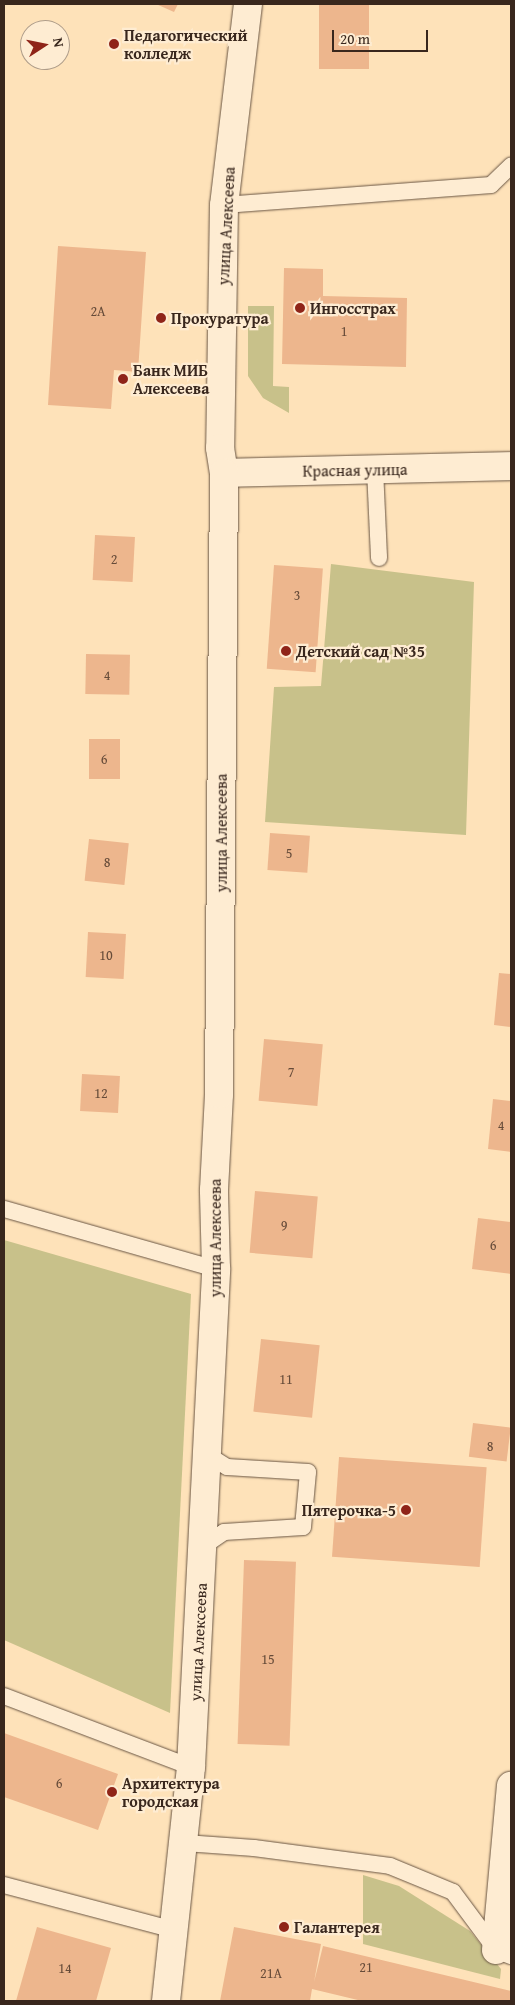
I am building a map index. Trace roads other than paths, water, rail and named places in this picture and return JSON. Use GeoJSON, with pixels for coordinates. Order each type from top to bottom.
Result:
{"type":"FeatureCollection","features":[{"type":"Feature","properties":{"kind":"street","name":"улица Алексеева"},"geometry":{"type":"LineString","coordinates":[[166,2001],[185,1843],[191,1767],[216,1269],[214,1190],[219,1094],[224,205],[248,4]]}},
{"type":"Feature","properties":{"kind":"street","name":"Красная улица"},"geometry":{"type":"LineString","coordinates":[[222,461],[375,469],[511,466]]}},
{"type":"Feature","properties":{"kind":"street"},"geometry":{"type":"LineString","coordinates":[[504,1953],[511,1786]]}},
{"type":"Feature","properties":{"kind":"lane"},"geometry":{"type":"LineString","coordinates":[[224,205],[491,185],[511,166]]}},
{"type":"Feature","properties":{"kind":"lane"},"geometry":{"type":"LineString","coordinates":[[375,469],[379,558]]}},
{"type":"Feature","properties":{"kind":"lane"},"geometry":{"type":"LineString","coordinates":[[4,1209],[216,1269]]}},
{"type":"Feature","properties":{"kind":"lane"},"geometry":{"type":"LineString","coordinates":[[202,1547],[224,1532],[303,1527],[308,1472],[227,1466],[208,1455]]}},
{"type":"Feature","properties":{"kind":"lane"},"geometry":{"type":"LineString","coordinates":[[4,1696],[191,1767]]}},
{"type":"Feature","properties":{"kind":"lane"},"geometry":{"type":"LineString","coordinates":[[185,1843],[254,1848],[390,1866],[453,1892],[504,1953]]}},
{"type":"Feature","properties":{"kind":"lane"},"geometry":{"type":"LineString","coordinates":[[4,1885],[174,1930]]}},
{"type":"Feature","properties":{"kind":"place","name":"Педагогический колледж"},"geometry":{"type":"Point","coordinates":[114,44]}},
{"type":"Feature","properties":{"kind":"place","name":"Ингосстрах"},"geometry":{"type":"Point","coordinates":[300,308]}},
{"type":"Feature","properties":{"kind":"place","name":"Прокуратура"},"geometry":{"type":"Point","coordinates":[161,318]}},
{"type":"Feature","properties":{"kind":"place","name":"Банк МИБ Алексеева"},"geometry":{"type":"Point","coordinates":[123,379]}},
{"type":"Feature","properties":{"kind":"place","name":"Детский сад №35"},"geometry":{"type":"Point","coordinates":[286,651]}},
{"type":"Feature","properties":{"kind":"place","name":"Пятерочка-5"},"geometry":{"type":"Point","coordinates":[406,1510]}},
{"type":"Feature","properties":{"kind":"place","name":"Архитектура городская"},"geometry":{"type":"Point","coordinates":[112,1792]}},
{"type":"Feature","properties":{"kind":"place","name":"Галантерея"},"geometry":{"type":"Point","coordinates":[284,1927]}}]}
